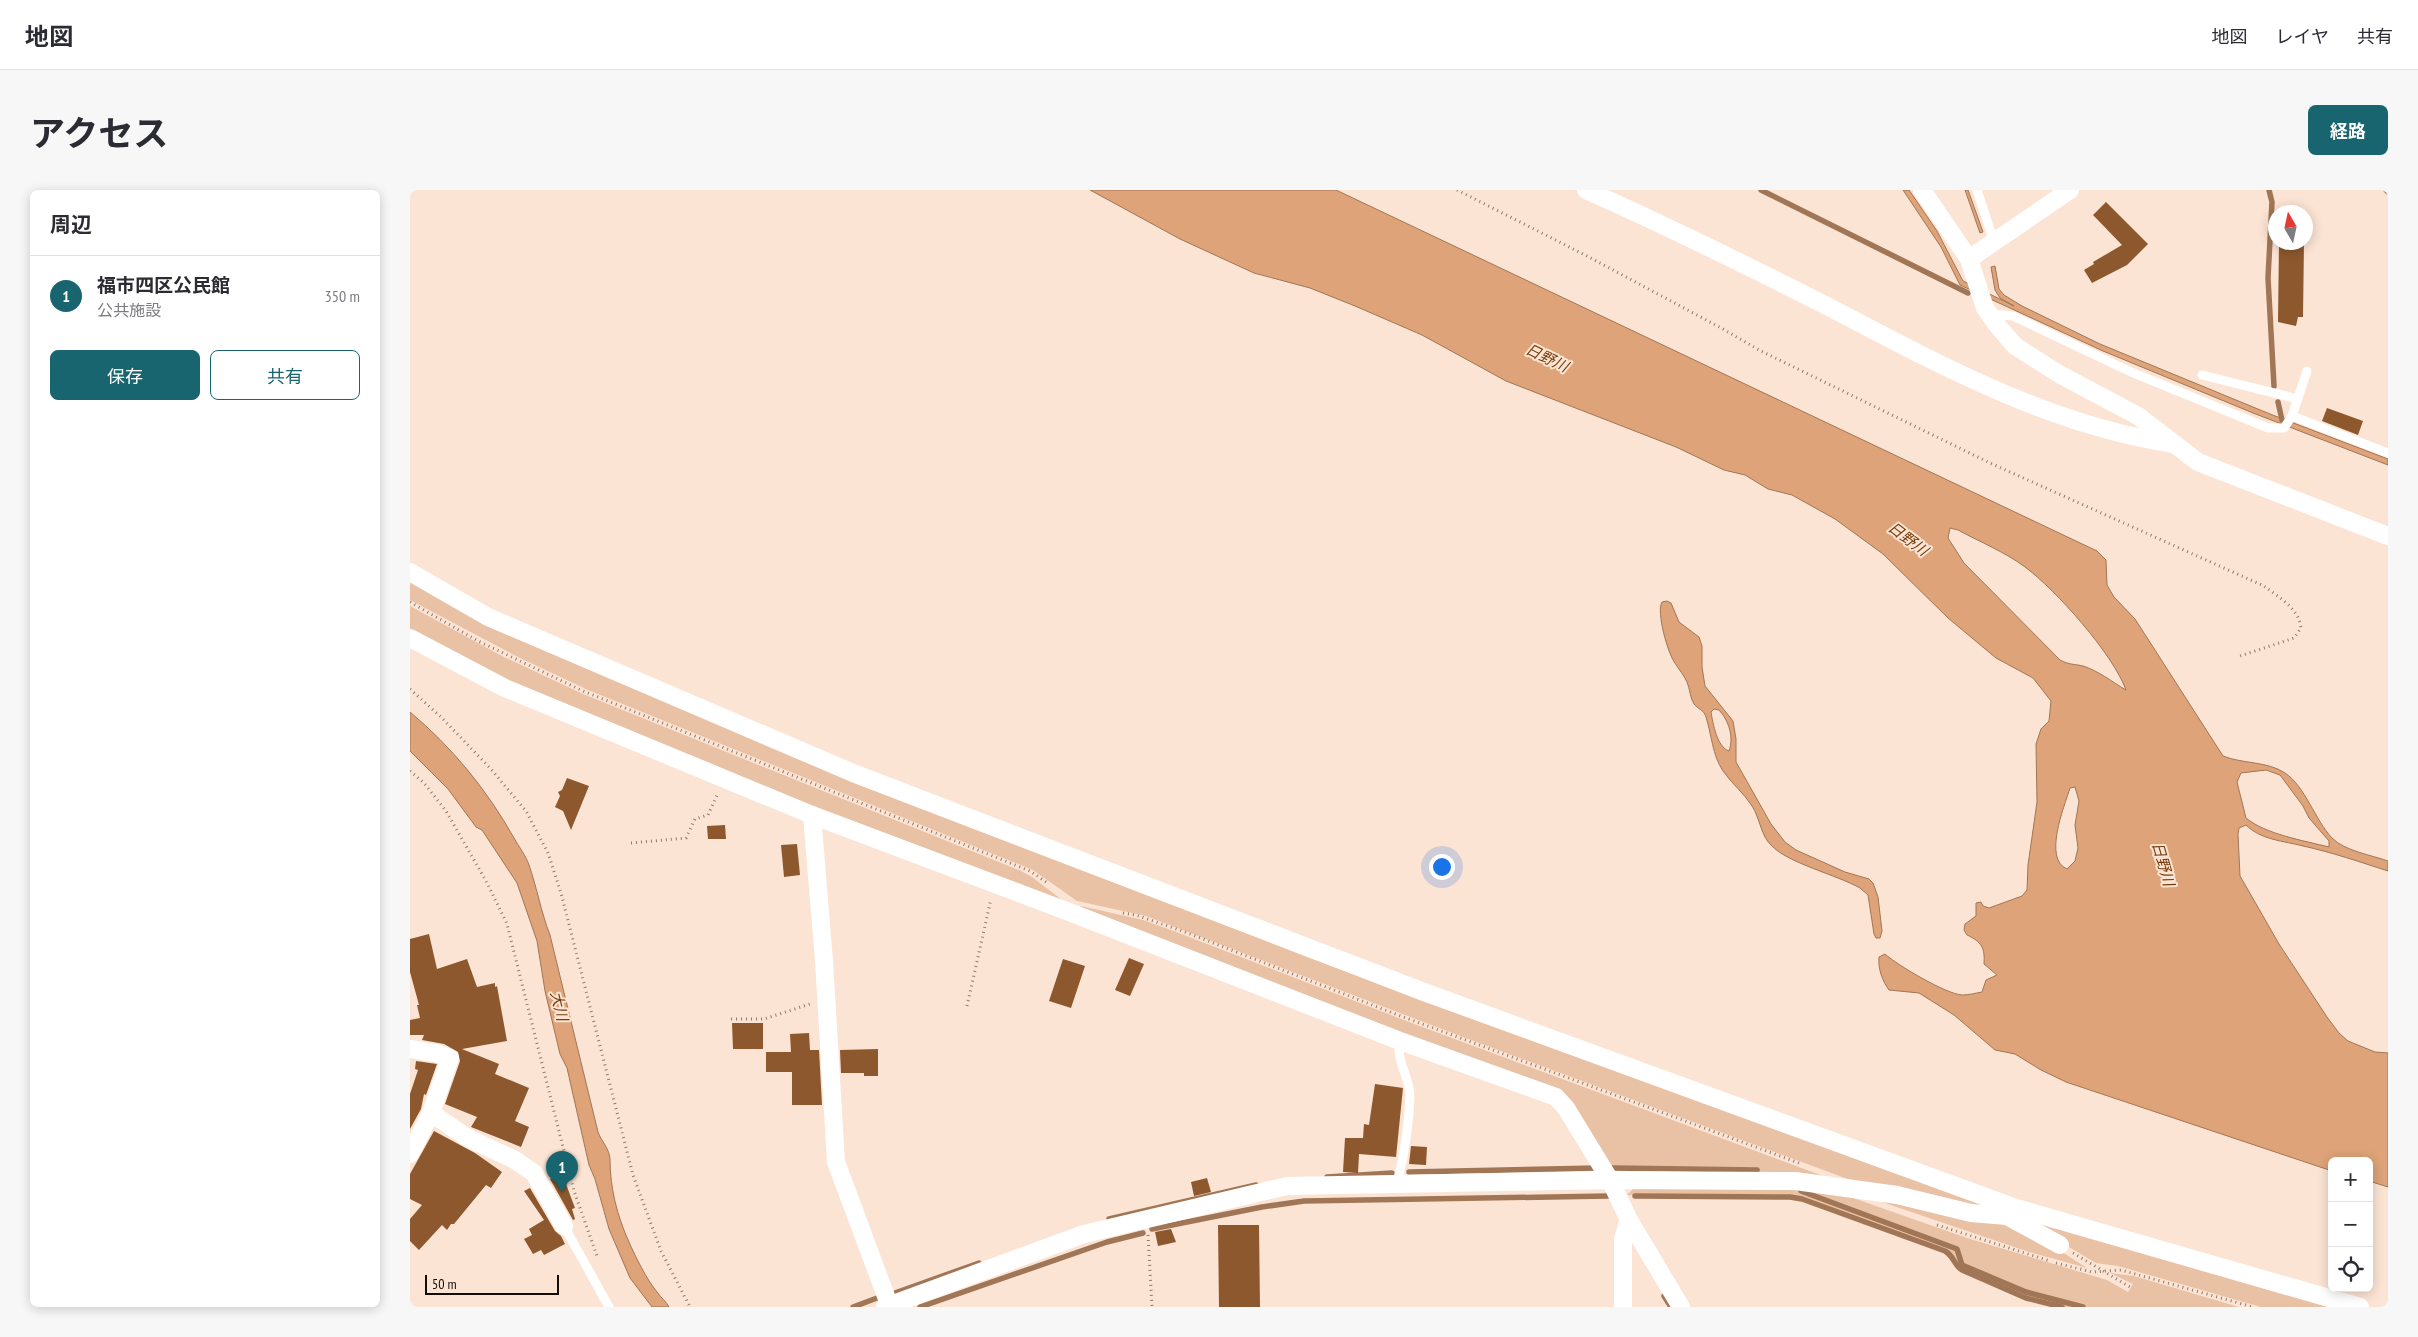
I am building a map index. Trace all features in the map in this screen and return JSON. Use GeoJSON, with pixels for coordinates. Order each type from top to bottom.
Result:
{"type":"FeatureCollection","features":[{"type":"Feature","properties":{"kind":"street"},"geometry":{"type":"LineString","coordinates":[[1586,190],[1745,264],[1973,380],[2072,419],[2132,438],[2175,444]]}},
{"type":"Feature","properties":{"kind":"street"},"geometry":{"type":"LineString","coordinates":[[1922,190],[1969,259],[1983,299],[2015,346],[2059,374],[2138,416],[2198,462],[2388,536]]}},
{"type":"Feature","properties":{"kind":"street"},"geometry":{"type":"LineString","coordinates":[[1969,259],[2070,190]]}},
{"type":"Feature","properties":{"kind":"street"},"geometry":{"type":"LineString","coordinates":[[410,572],[488,617],[853,773],[1424,992],[2011,1212],[2360,1307]]}},
{"type":"Feature","properties":{"kind":"street"},"geometry":{"type":"LineString","coordinates":[[410,638],[506,688],[812,815],[1400,1041],[1556,1097],[1566,1108],[1610,1180],[1629,1220],[1681,1307]]}},
{"type":"Feature","properties":{"kind":"street"},"geometry":{"type":"LineString","coordinates":[[812,815],[836,1162],[888,1306],[1084,1234],[1287,1186],[1610,1180],[1795,1181],[1897,1196],[1971,1212],[2011,1212],[2060,1246]]}},
{"type":"Feature","properties":{"kind":"street"},"geometry":{"type":"LineString","coordinates":[[410,1049],[440,1054],[450,1058],[431,1112],[410,1154]]}},
{"type":"Feature","properties":{"kind":"street"},"geometry":{"type":"LineString","coordinates":[[431,1112],[468,1138],[516,1160],[534,1173],[564,1226]]}},
{"type":"Feature","properties":{"kind":"street"},"geometry":{"type":"LineString","coordinates":[[1623,1307],[1623,1240],[1629,1220]]}},
{"type":"Feature","properties":{"kind":"lane"},"geometry":{"type":"LineString","coordinates":[[1977,190],[1994,242]]}},
{"type":"Feature","properties":{"kind":"lane"},"geometry":{"type":"LineString","coordinates":[[1983,299],[2077,348],[2268,428],[2284,428],[2292,416],[2307,371]]}},
{"type":"Feature","properties":{"kind":"lane"},"geometry":{"type":"LineString","coordinates":[[2202,375],[2298,399]]}},
{"type":"Feature","properties":{"kind":"lane"},"geometry":{"type":"LineString","coordinates":[[2292,416],[2388,453]]}},
{"type":"Feature","properties":{"kind":"lane"},"geometry":{"type":"LineString","coordinates":[[1397,1184],[1403,1158],[1410,1095],[1397,1051],[1400,1041]]}},
{"type":"Feature","properties":{"kind":"lane"},"geometry":{"type":"LineString","coordinates":[[564,1226],[609,1307]]}},
{"type":"Feature","properties":{"kind":"path"},"geometry":{"type":"LineString","coordinates":[[1457,190],[1595,260],[1723,328],[1759,350],[1990,463],[2264,586],[2293,610],[2300,619],[2301,628],[2294,638],[2240,656]]}},
{"type":"Feature","properties":{"kind":"path"},"geometry":{"type":"LineString","coordinates":[[410,602],[478,641],[583,691],[1021,867],[1051,886]]}},
{"type":"Feature","properties":{"kind":"path"},"geometry":{"type":"LineString","coordinates":[[410,689],[441,717],[490,768],[526,811],[548,854],[561,893],[633,1175],[661,1252],[690,1307]]}},
{"type":"Feature","properties":{"kind":"path"},"geometry":{"type":"LineString","coordinates":[[410,771],[424,783],[446,811],[486,881],[507,924],[574,1191],[598,1258]]}},
{"type":"Feature","properties":{"kind":"path"},"geometry":{"type":"LineString","coordinates":[[631,843],[686,838],[695,819],[708,815],[713,808],[720,789],[721,778]]}},
{"type":"Feature","properties":{"kind":"path"},"geometry":{"type":"LineString","coordinates":[[967,1006],[991,899],[989,882]]}},
{"type":"Feature","properties":{"kind":"path"},"geometry":{"type":"LineString","coordinates":[[1119,912],[1136,915],[1185,932],[1398,1015],[1804,1164]]}},
{"type":"Feature","properties":{"kind":"path"},"geometry":{"type":"LineString","coordinates":[[731,1019],[764,1020],[826,998]]}},
{"type":"Feature","properties":{"kind":"path"},"geometry":{"type":"LineString","coordinates":[[1144,1220],[1148,1237],[1152,1307]]}},
{"type":"Feature","properties":{"kind":"path"},"geometry":{"type":"LineString","coordinates":[[2060,1246],[2130,1287]]}},
{"type":"Feature","properties":{"kind":"shaded area"},"geometry":{"type":"Polygon","coordinates":[[[410,577],[1126,885],[1299,954],[1989,1204],[1988,1209],[1856,1182],[1455,1034],[1146,916],[1077,901],[1033,870],[588,690],[518,657],[410,600],[410,577]]]}},
{"type":"Feature","properties":{"kind":"shaded area"},"geometry":{"type":"Polygon","coordinates":[[[410,606],[500,655],[583,694],[1021,871],[1066,903],[605,727],[410,634],[410,606]]]}},
{"type":"Feature","properties":{"kind":"shaded area"},"geometry":{"type":"Polygon","coordinates":[[[1081,906],[1143,920],[1171,930],[1409,1022],[1842,1183],[1612,1174],[1566,1102],[1080,909],[1081,906]]]}},
{"type":"Feature","properties":{"kind":"shaded area"},"geometry":{"type":"Polygon","coordinates":[[[1635,1187],[1787,1187],[1839,1193],[1967,1238],[2107,1280],[2128,1292],[2133,1284],[2110,1273],[2134,1276],[2239,1307],[2066,1307],[2027,1297],[1962,1268],[1952,1253],[1944,1249],[1802,1198],[1627,1195],[1635,1187]]]}},
{"type":"Feature","properties":{"kind":"shaded area"},"geometry":{"type":"Polygon","coordinates":[[[1873,1199],[2001,1222],[2062,1252],[2087,1268],[2029,1252],[1873,1199]]]}},
{"type":"Feature","properties":{"kind":"shaded area"},"geometry":{"type":"Polygon","coordinates":[[[2025,1221],[2035,1221],[2335,1307],[2261,1307],[2118,1266],[2096,1263],[2025,1221]]]}},
{"type":"Feature","properties":{"kind":"water","name":"日野川"},"geometry":{"type":"Polygon","coordinates":[[[1090,190],[1336,190],[2097,551],[2106,560],[2107,585],[2114,597],[2135,619],[2223,756],[2271,766],[2285,773],[2298,786],[2332,838],[2351,849],[2388,861],[2388,871],[2324,851],[2266,837],[2246,825],[2239,828],[2240,876],[2279,944],[2327,1017],[2339,1033],[2348,1041],[2375,1052],[2388,1053],[2388,1187],[2373,1182],[2373,1157],[2328,1157],[2328,1170],[2066,1082],[2041,1070],[2015,1054],[1995,1050],[1954,1015],[1919,993],[1889,990],[1882,978],[1879,966],[1879,957],[1885,954],[1922,978],[1945,990],[1962,995],[1982,992],[1986,980],[1997,975],[1984,964],[1982,946],[1967,935],[1964,930],[1965,924],[1976,916],[1976,903],[1981,902],[1983,906],[1989,908],[2022,896],[2027,890],[2028,865],[2037,802],[2036,744],[2041,729],[2049,721],[2051,701],[2033,678],[1996,658],[1948,618],[1883,554],[1835,519],[1792,495],[1768,489],[1745,475],[1724,470],[1676,447],[1506,381],[1422,335],[1355,306],[1310,288],[1254,273],[1180,239],[1090,190]],[[1950,528],[1948,538],[1964,563],[2060,660],[2089,668],[2126,690],[2119,675],[2097,641],[2038,577],[2009,557],[1958,530],[1950,528]],[[2266,770],[2241,773],[2237,782],[2246,818],[2254,824],[2274,833],[2329,847],[2329,841],[2309,818],[2303,806],[2280,775],[2266,770]],[[2075,787],[2070,788],[2057,832],[2056,855],[2060,863],[2067,869],[2075,861],[2078,848],[2075,825],[2079,801],[2075,787]]]}},
{"type":"Feature","properties":{"kind":"water"},"geometry":{"type":"Polygon","coordinates":[[[1903,190],[1909,190],[1937,231],[1963,281],[2014,306],[2000,298],[1995,290],[1991,267],[1995,266],[1999,289],[2004,295],[2022,306],[2100,344],[2270,414],[2388,459],[2388,465],[2253,413],[2103,351],[1960,285],[1941,247],[1903,190]]]}},
{"type":"Feature","properties":{"kind":"water"},"geometry":{"type":"Polygon","coordinates":[[[1965,190],[1968,190],[1983,232],[1980,233],[1965,190]]]}},
{"type":"Feature","properties":{"kind":"water"},"geometry":{"type":"Polygon","coordinates":[[[1667,601],[1671,603],[1679,622],[1699,637],[1702,646],[1702,667],[1705,686],[1733,721],[1736,739],[1736,762],[1771,824],[1785,842],[1796,850],[1845,872],[1869,879],[1873,883],[1878,897],[1882,931],[1880,938],[1876,938],[1874,934],[1868,895],[1860,888],[1789,858],[1768,842],[1752,806],[1719,765],[1705,715],[1694,704],[1687,682],[1672,658],[1666,642],[1661,614],[1662,602],[1667,601]],[[1714,709],[1711,712],[1714,729],[1721,745],[1729,751],[1730,729],[1719,710],[1714,709]]]}},
{"type":"Feature","properties":{"kind":"water","name":"大川"},"geometry":{"type":"Polygon","coordinates":[[[410,712],[468,770],[504,820],[528,862],[550,935],[598,1132],[610,1156],[611,1181],[621,1222],[645,1275],[669,1307],[652,1307],[630,1278],[609,1229],[595,1179],[589,1165],[567,1068],[560,1054],[545,991],[537,941],[517,883],[482,830],[476,827],[448,789],[410,751],[410,712]]]}},
{"type":"Feature","properties":{"kind":"building"},"geometry":{"type":"Polygon","coordinates":[[[2106,202],[2148,244],[2127,265],[2092,283],[2084,270],[2094,264],[2093,262],[2122,245],[2093,215],[2106,202]]]}},
{"type":"Feature","properties":{"kind":"building"},"geometry":{"type":"Polygon","coordinates":[[[2279,250],[2304,250],[2303,317],[2298,317],[2296,326],[2278,322],[2279,250]]]}},
{"type":"Feature","properties":{"kind":"building"},"geometry":{"type":"Polygon","coordinates":[[[2327,408],[2363,421],[2358,435],[2322,421],[2327,408]]]}},
{"type":"Feature","properties":{"kind":"building"},"geometry":{"type":"Polygon","coordinates":[[[567,778],[589,786],[571,830],[563,811],[555,807],[560,796],[558,792],[562,790],[567,778]]]}},
{"type":"Feature","properties":{"kind":"building"},"geometry":{"type":"Polygon","coordinates":[[[725,825],[726,839],[708,839],[707,826],[725,825]]]}},
{"type":"Feature","properties":{"kind":"building"},"geometry":{"type":"Polygon","coordinates":[[[797,844],[800,875],[784,877],[781,845],[797,844]]]}},
{"type":"Feature","properties":{"kind":"building"},"geometry":{"type":"Polygon","coordinates":[[[429,934],[437,969],[467,959],[477,987],[495,983],[495,987],[497,986],[507,1041],[462,1049],[499,1064],[495,1074],[529,1088],[515,1121],[529,1127],[521,1147],[471,1127],[477,1117],[445,1104],[460,1061],[458,1052],[444,1044],[422,1040],[424,1035],[410,1035],[410,1020],[420,1018],[417,1005],[419,1005],[410,972],[410,939],[429,934]]]}},
{"type":"Feature","properties":{"kind":"building"},"geometry":{"type":"Polygon","coordinates":[[[1129,958],[1144,964],[1130,996],[1115,990],[1129,958]]]}},
{"type":"Feature","properties":{"kind":"building"},"geometry":{"type":"Polygon","coordinates":[[[1063,959],[1085,966],[1071,1008],[1049,1001],[1063,959]]]}},
{"type":"Feature","properties":{"kind":"building"},"geometry":{"type":"Polygon","coordinates":[[[732,1023],[763,1023],[763,1049],[733,1049],[732,1023]]]}},
{"type":"Feature","properties":{"kind":"building"},"geometry":{"type":"Polygon","coordinates":[[[809,1033],[810,1050],[819,1050],[822,1105],[792,1105],[792,1072],[766,1072],[766,1052],[791,1052],[790,1034],[809,1033]]]}},
{"type":"Feature","properties":{"kind":"building"},"geometry":{"type":"Polygon","coordinates":[[[878,1049],[878,1076],[864,1076],[864,1073],[841,1073],[840,1050],[878,1049]]]}},
{"type":"Feature","properties":{"kind":"building"},"geometry":{"type":"Polygon","coordinates":[[[416,1061],[437,1064],[426,1095],[424,1094],[421,1109],[410,1129],[410,1094],[418,1070],[415,1069],[416,1061]]]}},
{"type":"Feature","properties":{"kind":"building"},"geometry":{"type":"Polygon","coordinates":[[[1375,1084],[1403,1088],[1396,1157],[1359,1154],[1358,1173],[1343,1172],[1345,1138],[1363,1138],[1364,1124],[1369,1125],[1375,1084]]]}},
{"type":"Feature","properties":{"kind":"building"},"geometry":{"type":"Polygon","coordinates":[[[434,1131],[475,1153],[502,1172],[491,1188],[486,1185],[454,1224],[451,1224],[447,1230],[442,1225],[419,1250],[410,1241],[410,1219],[422,1205],[410,1199],[410,1174],[434,1131]]]}},
{"type":"Feature","properties":{"kind":"building"},"geometry":{"type":"Polygon","coordinates":[[[1411,1146],[1427,1147],[1426,1165],[1409,1164],[1411,1146]]]}},
{"type":"Feature","properties":{"kind":"building"},"geometry":{"type":"Polygon","coordinates":[[[560,1174],[563,1176],[575,1208],[572,1209],[575,1219],[573,1220],[550,1179],[560,1174]]]}},
{"type":"Feature","properties":{"kind":"building"},"geometry":{"type":"Polygon","coordinates":[[[1207,1178],[1211,1192],[1194,1196],[1191,1182],[1207,1178]]]}},
{"type":"Feature","properties":{"kind":"building"},"geometry":{"type":"Polygon","coordinates":[[[530,1188],[555,1231],[561,1236],[565,1244],[544,1255],[541,1250],[533,1254],[524,1239],[532,1235],[529,1229],[544,1220],[524,1191],[530,1188]]]}},
{"type":"Feature","properties":{"kind":"building"},"geometry":{"type":"Polygon","coordinates":[[[1218,1225],[1259,1225],[1260,1307],[1219,1307],[1218,1225]]]}},
{"type":"Feature","properties":{"kind":"building"},"geometry":{"type":"Polygon","coordinates":[[[1171,1229],[1176,1242],[1158,1246],[1155,1232],[1171,1229]]]}},
{"type":"Feature","properties":{"kind":"waterway"},"geometry":{"type":"LineString","coordinates":[[1761,190],[1968,293]]}},
{"type":"Feature","properties":{"kind":"waterway"},"geometry":{"type":"LineString","coordinates":[[2269,190],[2272,202],[2268,278],[2274,386]]}},
{"type":"Feature","properties":{"kind":"waterway"},"geometry":{"type":"LineString","coordinates":[[2278,402],[2282,420]]}},
{"type":"Feature","properties":{"kind":"waterway"},"geometry":{"type":"LineString","coordinates":[[1409,1172],[1597,1168]]}},
{"type":"Feature","properties":{"kind":"waterway"},"geometry":{"type":"LineString","coordinates":[[1613,1168],[1757,1170]]}},
{"type":"Feature","properties":{"kind":"waterway"},"geometry":{"type":"LineString","coordinates":[[1327,1177],[1392,1173]]}},
{"type":"Feature","properties":{"kind":"waterway"},"geometry":{"type":"LineString","coordinates":[[1109,1219],[1256,1185]]}},
{"type":"Feature","properties":{"kind":"waterway"},"geometry":{"type":"LineString","coordinates":[[1801,1191],[1957,1249],[1962,1265],[2026,1292],[2083,1307]]}},
{"type":"Feature","properties":{"kind":"waterway"},"geometry":{"type":"LineString","coordinates":[[1152,1229],[1262,1207],[1304,1201],[1608,1196]]}},
{"type":"Feature","properties":{"kind":"waterway"},"geometry":{"type":"LineString","coordinates":[[1635,1196],[1790,1197],[1802,1199],[1945,1251],[1962,1270],[2026,1298],[2062,1307]]}},
{"type":"Feature","properties":{"kind":"waterway"},"geometry":{"type":"LineString","coordinates":[[920,1307],[1107,1242],[1143,1233]]}},
{"type":"Feature","properties":{"kind":"waterway"},"geometry":{"type":"LineString","coordinates":[[892,1294],[979,1263]]}},
{"type":"Feature","properties":{"kind":"waterway"},"geometry":{"type":"LineString","coordinates":[[1664,1296],[1671,1307]]}},
{"type":"Feature","properties":{"kind":"waterway"},"geometry":{"type":"LineString","coordinates":[[853,1307],[877,1298]]}},
{"type":"Feature","properties":{"kind":"place","name":"福市四区公民館"},"geometry":{"type":"Point","coordinates":[562,1192]}}]}
